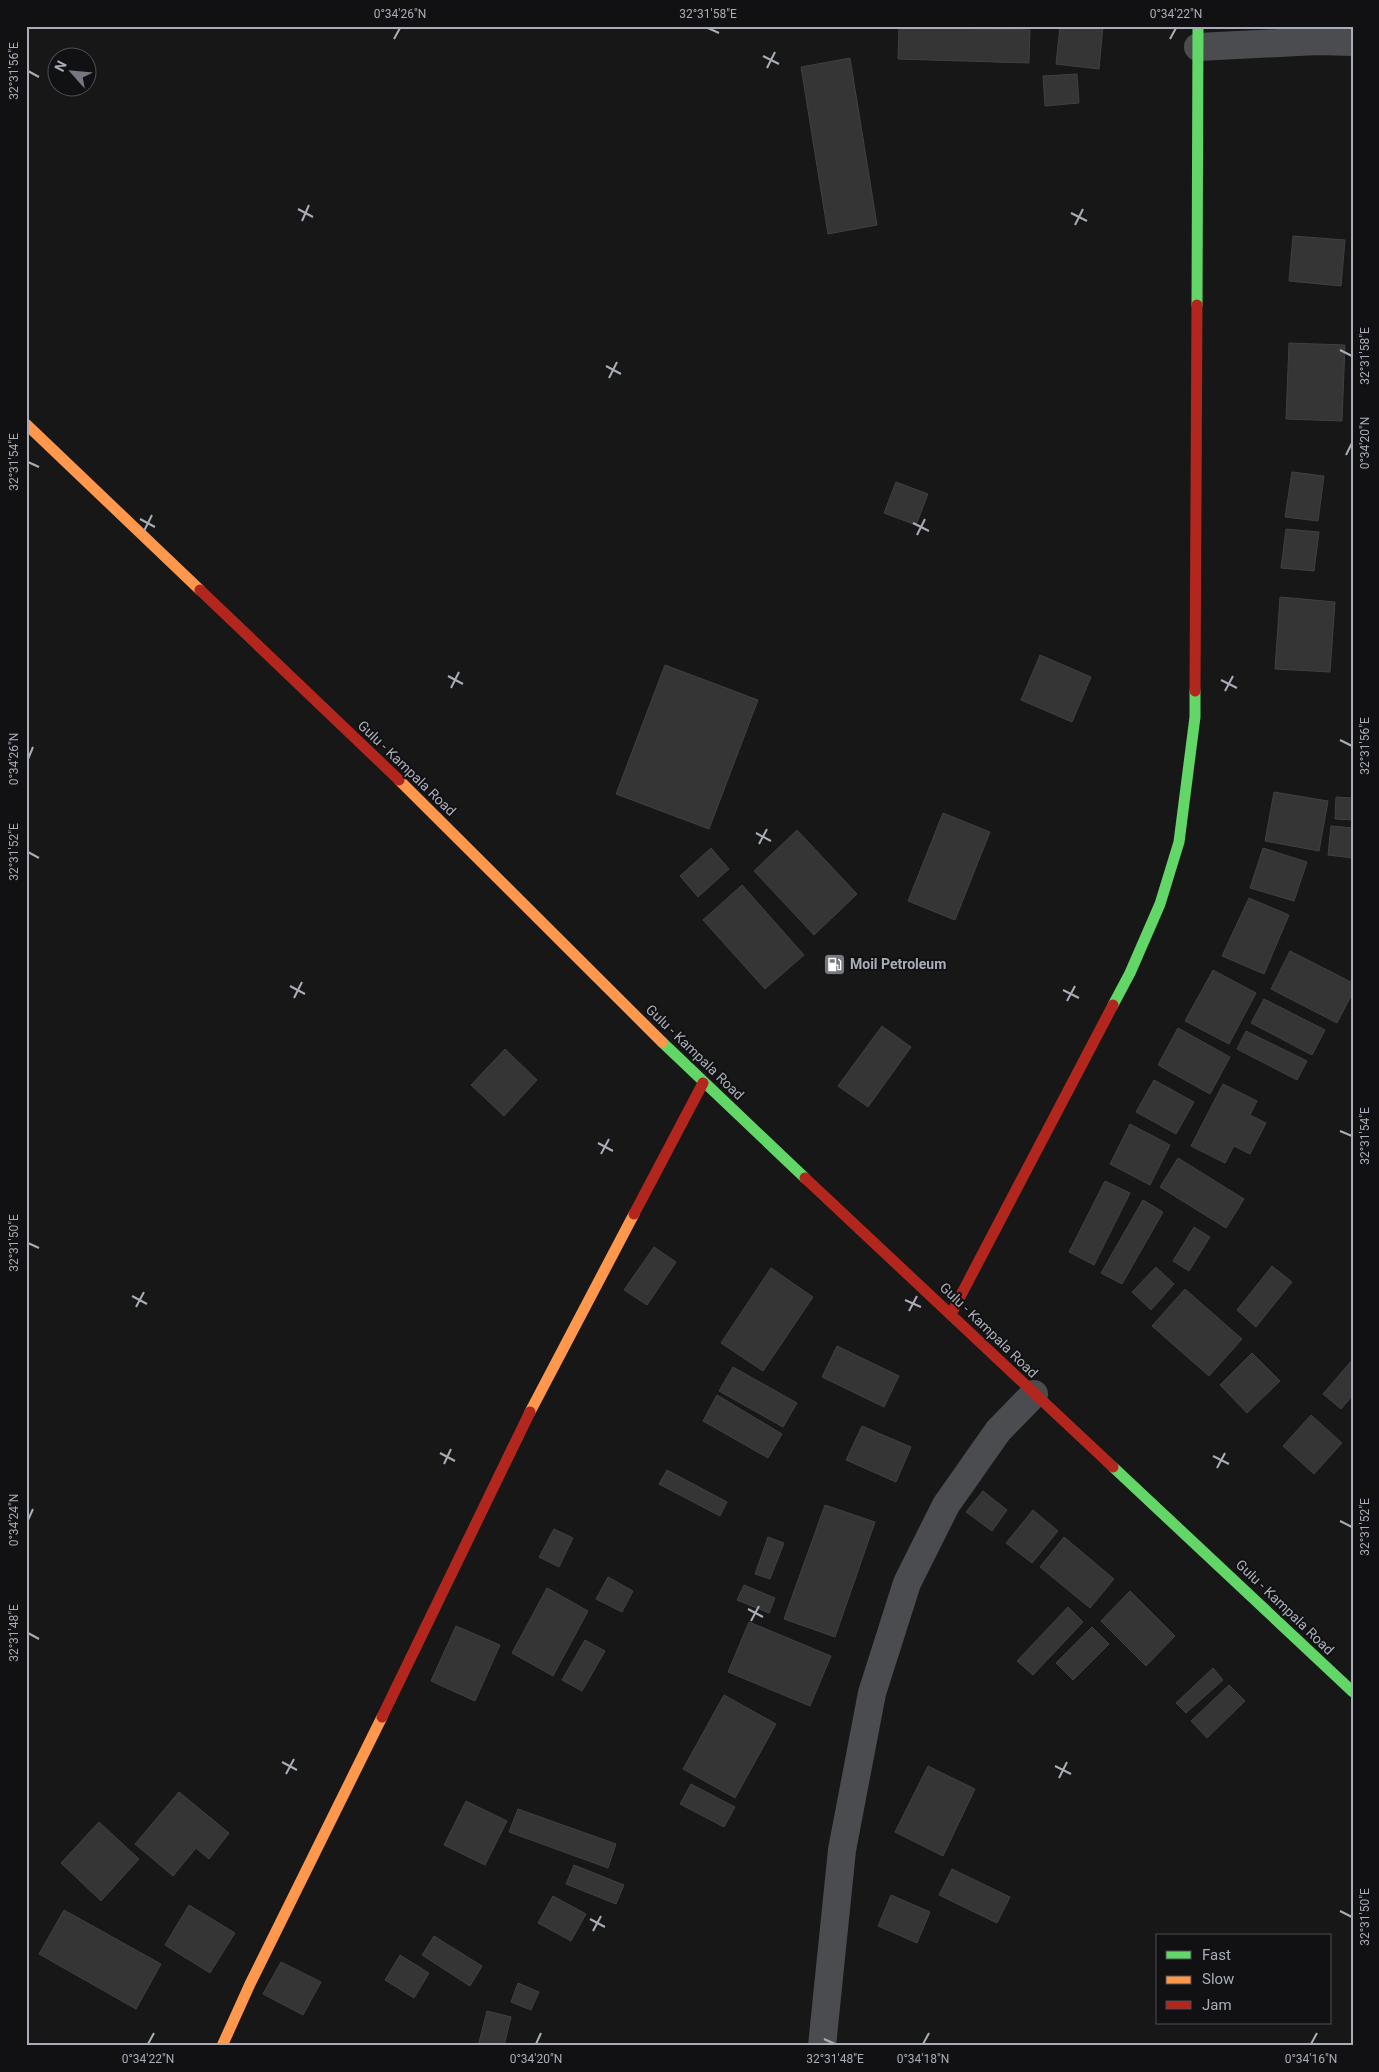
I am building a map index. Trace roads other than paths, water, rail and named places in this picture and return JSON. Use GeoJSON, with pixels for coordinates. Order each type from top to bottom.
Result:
{"type":"FeatureCollection","features":[{"type":"Feature","properties":{"kind":"street"},"geometry":{"type":"LineString","coordinates":[[951,1314],[1130,973],[1160,904],[1179,842],[1195,717],[1198,37],[1353,42]]}},
{"type":"Feature","properties":{"kind":"street","name":"Gulu - Kampala Road"},"geometry":{"type":"LineString","coordinates":[[26,424],[388,769],[703,1083],[1353,1692]]}},
{"type":"Feature","properties":{"kind":"street"},"geometry":{"type":"LineString","coordinates":[[222,2046],[250,1984],[551,1369],[703,1083]]}},
{"type":"Feature","properties":{"kind":"street"},"geometry":{"type":"LineString","coordinates":[[822,2046],[842,1850],[872,1694],[907,1584],[946,1504],[998,1431],[1034,1394]]}},
{"type":"Feature","properties":{"kind":"place","name":"Moil Petroleum"},"geometry":{"type":"Point","coordinates":[834,964]}}]}
